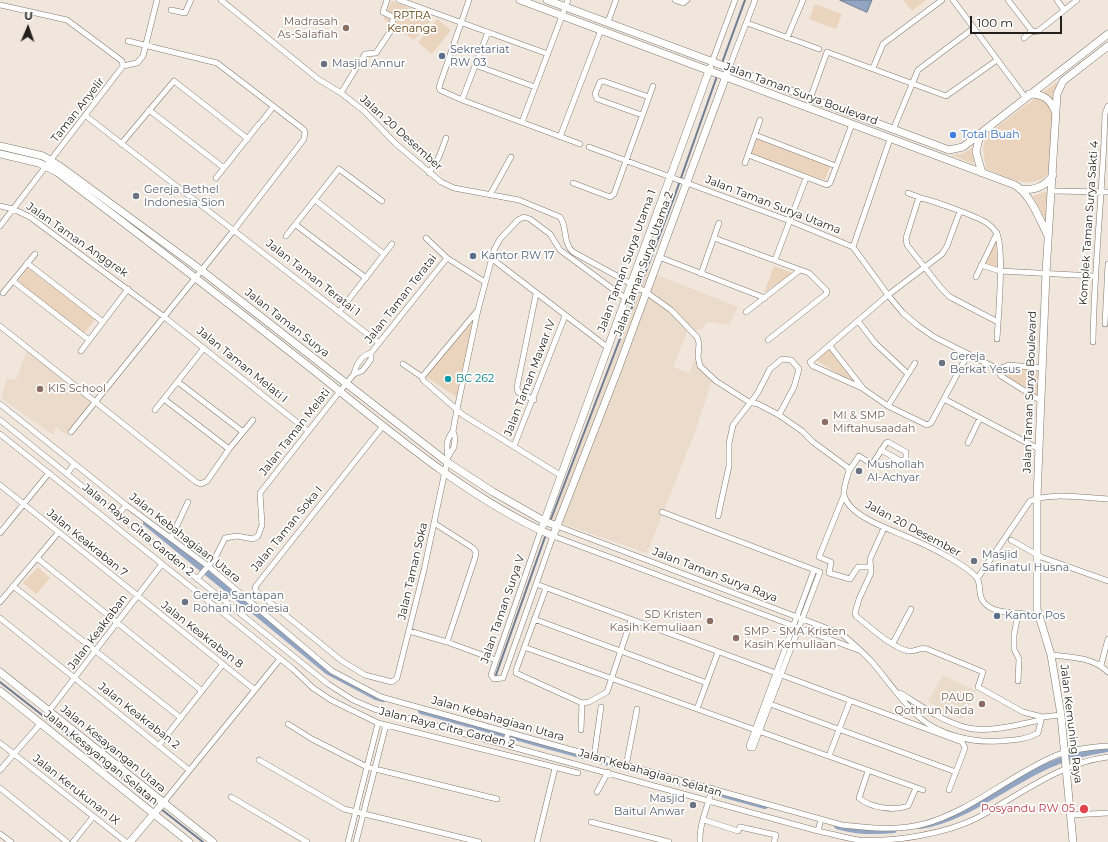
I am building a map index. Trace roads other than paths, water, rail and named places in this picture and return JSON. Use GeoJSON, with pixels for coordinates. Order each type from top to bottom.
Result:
{"type":"FeatureCollection","features":[{"type":"Feature","properties":{"kind":"street"},"geometry":{"type":"LineString","coordinates":[[2,3],[67,20],[122,61],[124,66],[140,61],[146,46],[157,0]]}},
{"type":"Feature","properties":{"kind":"street"},"geometry":{"type":"LineString","coordinates":[[171,10],[185,13],[191,0]]}},
{"type":"Feature","properties":{"kind":"street"},"geometry":{"type":"LineString","coordinates":[[341,93],[352,72],[365,54],[376,53],[392,29],[393,18],[383,12],[383,8],[387,0]]}},
{"type":"Feature","properties":{"kind":"street"},"geometry":{"type":"LineString","coordinates":[[399,0],[548,54]]}},
{"type":"Feature","properties":{"kind":"street"},"geometry":{"type":"LineString","coordinates":[[469,0],[439,87],[442,92],[580,144]]}},
{"type":"Feature","properties":{"kind":"street","name":"Jalan Taman Surya Boulevard"},"geometry":{"type":"LineString","coordinates":[[520,0],[890,139],[1012,183],[1020,189],[1037,214],[1049,238]]}},
{"type":"Feature","properties":{"kind":"street","name":"Jalan Taman Surya Boulevard"},"geometry":{"type":"LineString","coordinates":[[547,0],[567,3],[608,22],[727,68],[893,130],[952,150],[963,146],[980,134]]}},
{"type":"Feature","properties":{"kind":"street"},"geometry":{"type":"LineString","coordinates":[[608,22],[616,0]]}},
{"type":"Feature","properties":{"kind":"street"},"geometry":{"type":"LineString","coordinates":[[675,0],[684,3]]}},
{"type":"Feature","properties":{"kind":"street","name":"Jalan Taman Surya Utama 1"},"geometry":{"type":"LineString","coordinates":[[541,530],[625,298],[632,284],[711,72],[735,0]]}},
{"type":"Feature","properties":{"kind":"street","name":"Jalan Taman Surya Utama 2"},"geometry":{"type":"LineString","coordinates":[[553,536],[644,290],[659,257],[684,181],[727,68],[747,23],[755,0]]}},
{"type":"Feature","properties":{"kind":"street"},"geometry":{"type":"LineString","coordinates":[[787,38],[803,0]]}},
{"type":"Feature","properties":{"kind":"street"},"geometry":{"type":"LineString","coordinates":[[873,68],[883,44],[942,0]]}},
{"type":"Feature","properties":{"kind":"street"},"geometry":{"type":"LineString","coordinates":[[953,0],[997,60],[1027,96]]}},
{"type":"Feature","properties":{"kind":"street"},"geometry":{"type":"LineString","coordinates":[[1008,0],[1032,31]]}},
{"type":"Feature","properties":{"kind":"street"},"geometry":{"type":"LineString","coordinates":[[1058,0],[1064,10]]}},
{"type":"Feature","properties":{"kind":"street"},"geometry":{"type":"LineString","coordinates":[[1024,38],[1032,31],[1037,32],[1077,0]]}},
{"type":"Feature","properties":{"kind":"street","name":"Jalan 20 Desember"},"geometry":{"type":"LineString","coordinates":[[223,1],[318,79],[341,93],[364,111],[396,144],[441,182],[454,188],[519,200],[560,217],[564,222],[566,242],[573,252],[644,290],[671,310],[697,337],[700,343],[698,357],[700,366],[716,381],[749,402],[758,404],[779,415],[802,431],[813,442],[847,467],[849,471]]}},
{"type":"Feature","properties":{"kind":"street"},"geometry":{"type":"LineString","coordinates":[[522,122],[567,3]]}},
{"type":"Feature","properties":{"kind":"street"},"geometry":{"type":"LineString","coordinates":[[747,23],[819,49]]}},
{"type":"Feature","properties":{"kind":"street"},"geometry":{"type":"LineString","coordinates":[[893,130],[918,70],[974,28]]}},
{"type":"Feature","properties":{"kind":"street"},"geometry":{"type":"LineString","coordinates":[[560,137],[601,30]]}},
{"type":"Feature","properties":{"kind":"street"},"geometry":{"type":"LineString","coordinates":[[462,100],[488,32]]}},
{"type":"Feature","properties":{"kind":"street"},"geometry":{"type":"LineString","coordinates":[[982,173],[976,152],[980,134],[1108,34]]}},
{"type":"Feature","properties":{"kind":"street"},"geometry":{"type":"LineString","coordinates":[[70,432],[96,402],[163,316],[234,230],[304,139],[305,132],[303,129],[217,63],[128,41]]}},
{"type":"Feature","properties":{"kind":"street"},"geometry":{"type":"LineString","coordinates":[[1020,189],[1040,187],[1053,175],[1055,112],[1057,94],[1061,83],[1108,46]]}},
{"type":"Feature","properties":{"kind":"street"},"geometry":{"type":"LineString","coordinates":[[810,99],[828,52],[946,96],[997,60]]}},
{"type":"Feature","properties":{"kind":"street"},"geometry":{"type":"LineString","coordinates":[[476,65],[535,87]]}},
{"type":"Feature","properties":{"kind":"street","name":"Taman Anyelir"},"geometry":{"type":"LineString","coordinates":[[0,226],[124,66]]}},
{"type":"Feature","properties":{"kind":"street"},"geometry":{"type":"LineString","coordinates":[[121,144],[174,81],[248,139]]}},
{"type":"Feature","properties":{"kind":"street"},"geometry":{"type":"LineString","coordinates":[[642,116],[597,99],[595,94],[600,82],[604,81],[649,97]]}},
{"type":"Feature","properties":{"kind":"street"},"geometry":{"type":"LineString","coordinates":[[573,183],[612,196],[653,86]]}},
{"type":"Feature","properties":{"kind":"street"},"geometry":{"type":"LineString","coordinates":[[1027,96],[1040,94],[1046,98],[1055,112]]}},
{"type":"Feature","properties":{"kind":"street"},"geometry":{"type":"LineString","coordinates":[[216,178],[273,106]]}},
{"type":"Feature","properties":{"kind":"street","name":"Komplek Taman Surya Sakti 4"},"geometry":{"type":"LineString","coordinates":[[1093,342],[1094,276],[1106,149],[1107,109]]}},
{"type":"Feature","properties":{"kind":"street"},"geometry":{"type":"LineString","coordinates":[[149,110],[224,168]]}},
{"type":"Feature","properties":{"kind":"street","name":"Jalan Taman Teratai 1"},"geometry":{"type":"LineString","coordinates":[[86,116],[380,343]]}},
{"type":"Feature","properties":{"kind":"street"},"geometry":{"type":"LineString","coordinates":[[745,163],[760,120]]}},
{"type":"Feature","properties":{"kind":"street"},"geometry":{"type":"LineString","coordinates":[[826,185],[830,183],[852,124]]}},
{"type":"Feature","properties":{"kind":"street"},"geometry":{"type":"LineString","coordinates":[[755,135],[836,166]]}},
{"type":"Feature","properties":{"kind":"street"},"geometry":{"type":"LineString","coordinates":[[429,173],[439,157],[446,138]]}},
{"type":"Feature","properties":{"kind":"street"},"geometry":{"type":"LineString","coordinates":[[890,139],[853,246],[888,295],[917,325],[934,336],[998,369],[1001,376],[1041,401]]}},
{"type":"Feature","properties":{"kind":"street","name":"Jalan Taman Surya"},"geometry":{"type":"LineString","coordinates":[[0,146],[34,154],[50,163],[201,270],[346,384],[447,460],[493,492],[544,522],[557,526]]}},
{"type":"Feature","properties":{"kind":"street","name":"Jalan Taman Surya Utama"},"geometry":{"type":"LineString","coordinates":[[589,147],[790,220],[853,246]]}},
{"type":"Feature","properties":{"kind":"street","name":"Jalan Taman Surya"},"geometry":{"type":"LineString","coordinates":[[0,154],[50,163],[383,426],[489,501],[553,536]]}},
{"type":"Feature","properties":{"kind":"street"},"geometry":{"type":"LineString","coordinates":[[748,155],[834,188]]}},
{"type":"Feature","properties":{"kind":"street"},"geometry":{"type":"LineString","coordinates":[[490,195],[511,157]]}},
{"type":"Feature","properties":{"kind":"street"},"geometry":{"type":"LineString","coordinates":[[286,236],[341,169],[382,201]]}},
{"type":"Feature","properties":{"kind":"street","name":"Jalan Taman Surya Boulevard"},"geometry":{"type":"LineString","coordinates":[[1036,554],[1046,273],[1053,175]]}},
{"type":"Feature","properties":{"kind":"street"},"geometry":{"type":"LineString","coordinates":[[775,260],[806,178]]}},
{"type":"Feature","properties":{"kind":"street"},"geometry":{"type":"LineString","coordinates":[[1052,191],[1108,192]]}},
{"type":"Feature","properties":{"kind":"street"},"geometry":{"type":"LineString","coordinates":[[908,193],[960,211],[988,223],[997,233],[1000,241],[997,339]]}},
{"type":"Feature","properties":{"kind":"street"},"geometry":{"type":"LineString","coordinates":[[921,198],[918,200],[906,242],[941,288],[950,297],[998,322]]}},
{"type":"Feature","properties":{"kind":"street"},"geometry":{"type":"LineString","coordinates":[[315,200],[384,254]]}},
{"type":"Feature","properties":{"kind":"street","name":"Jalan Taman Anggrek"},"geometry":{"type":"LineString","coordinates":[[0,206],[13,209],[30,217],[163,316]]}},
{"type":"Feature","properties":{"kind":"street"},"geometry":{"type":"LineString","coordinates":[[960,211],[946,250],[888,295],[830,346],[810,361],[813,366],[862,388],[888,406],[927,425],[931,423],[968,354]]}},
{"type":"Feature","properties":{"kind":"street","name":"Jalan Taman Soka"},"geometry":{"type":"LineString","coordinates":[[393,682],[397,678],[434,523],[447,460],[446,446],[448,437],[453,431],[478,310],[491,258],[500,239],[520,219],[527,218],[550,234],[560,250],[625,298]]}},
{"type":"Feature","properties":{"kind":"street"},"geometry":{"type":"LineString","coordinates":[[701,274],[719,223]]}},
{"type":"Feature","properties":{"kind":"street"},"geometry":{"type":"LineString","coordinates":[[296,224],[366,278]]}},
{"type":"Feature","properties":{"kind":"street"},"geometry":{"type":"LineString","coordinates":[[976,277],[997,233]]}},
{"type":"Feature","properties":{"kind":"street","name":"Jalan Taman Teratai"},"geometry":{"type":"LineString","coordinates":[[426,238],[447,258],[485,282]]}},
{"type":"Feature","properties":{"kind":"street"},"geometry":{"type":"LineString","coordinates":[[714,238],[809,273],[827,293],[768,340]]}},
{"type":"Feature","properties":{"kind":"street"},"geometry":{"type":"LineString","coordinates":[[339,312],[392,244]]}},
{"type":"Feature","properties":{"kind":"street"},"geometry":{"type":"LineString","coordinates":[[3,293],[35,254]]}},
{"type":"Feature","properties":{"kind":"street"},"geometry":{"type":"LineString","coordinates":[[659,257],[765,298]]}},
{"type":"Feature","properties":{"kind":"street","name":"Jalan Taman Teratai"},"geometry":{"type":"LineString","coordinates":[[346,384],[354,374],[356,367],[361,360],[366,355],[371,354],[447,258]]}},
{"type":"Feature","properties":{"kind":"street"},"geometry":{"type":"LineString","coordinates":[[491,258],[607,347]]}},
{"type":"Feature","properties":{"kind":"street"},"geometry":{"type":"LineString","coordinates":[[27,263],[103,322]]}},
{"type":"Feature","properties":{"kind":"street"},"geometry":{"type":"LineString","coordinates":[[1106,324],[1108,264]]}},
{"type":"Feature","properties":{"kind":"street"},"geometry":{"type":"LineString","coordinates":[[982,265],[1000,271],[1094,276]]}},
{"type":"Feature","properties":{"kind":"street"},"geometry":{"type":"LineString","coordinates":[[746,312],[800,270]]}},
{"type":"Feature","properties":{"kind":"street"},"geometry":{"type":"LineString","coordinates":[[13,281],[89,340]]}},
{"type":"Feature","properties":{"kind":"street","name":"Jalan Taman Anggrek"},"geometry":{"type":"LineString","coordinates":[[81,351],[128,289]]}},
{"type":"Feature","properties":{"kind":"street"},"geometry":{"type":"LineString","coordinates":[[534,400],[518,392],[517,387],[536,294]]}},
{"type":"Feature","properties":{"kind":"street"},"geometry":{"type":"LineString","coordinates":[[422,376],[478,310]]}},
{"type":"Feature","properties":{"kind":"street","name":"Jalan Taman Melati I"},"geometry":{"type":"LineString","coordinates":[[163,316],[308,431]]}},
{"type":"Feature","properties":{"kind":"street","name":"Jalan Taman Mawar IV"},"geometry":{"type":"LineString","coordinates":[[514,446],[534,400],[565,316]]}},
{"type":"Feature","properties":{"kind":"street"},"geometry":{"type":"LineString","coordinates":[[858,321],[875,343],[908,374]]}},
{"type":"Feature","properties":{"kind":"street"},"geometry":{"type":"LineString","coordinates":[[0,326],[196,482],[201,484],[206,481],[229,449],[253,420]]}},
{"type":"Feature","properties":{"kind":"street"},"geometry":{"type":"LineString","coordinates":[[830,346],[862,388]]}},
{"type":"Feature","properties":{"kind":"street"},"geometry":{"type":"LineString","coordinates":[[155,410],[204,348]]}},
{"type":"Feature","properties":{"kind":"street"},"geometry":{"type":"LineString","coordinates":[[718,516],[729,466],[729,443],[733,424],[738,420],[749,402],[757,394],[770,370],[782,359],[791,360],[799,368],[794,387],[779,415]]}},
{"type":"Feature","properties":{"kind":"street"},"geometry":{"type":"LineString","coordinates":[[888,406],[915,363]]}},
{"type":"Feature","properties":{"kind":"street"},"geometry":{"type":"LineString","coordinates":[[402,364],[422,376],[423,380],[463,415],[560,475]]}},
{"type":"Feature","properties":{"kind":"street"},"geometry":{"type":"LineString","coordinates":[[998,369],[1008,365],[1042,368]]}},
{"type":"Feature","properties":{"kind":"street"},"geometry":{"type":"LineString","coordinates":[[178,382],[243,432]]}},
{"type":"Feature","properties":{"kind":"street","name":"Jalan Taman Melati"},"geometry":{"type":"LineString","coordinates":[[208,566],[215,558],[224,538],[237,536],[253,539],[258,536],[262,525],[260,493],[346,384]]}},
{"type":"Feature","properties":{"kind":"street"},"geometry":{"type":"LineString","coordinates":[[164,399],[229,449]]}},
{"type":"Feature","properties":{"kind":"street"},"geometry":{"type":"LineString","coordinates":[[944,399],[1039,449]]}},
{"type":"Feature","properties":{"kind":"street","name":"Jalan Kebahagiaan Utara"},"geometry":{"type":"LineString","coordinates":[[0,404],[126,506],[172,538],[208,566],[332,671],[381,697],[842,825],[868,828],[888,829],[924,824],[950,814],[1049,759],[1064,754],[1108,746]]}},
{"type":"Feature","properties":{"kind":"street"},"geometry":{"type":"LineString","coordinates":[[968,443],[980,418]]}},
{"type":"Feature","properties":{"kind":"street","name":"Jalan Kebahagiaan Selatan"},"geometry":{"type":"LineString","coordinates":[[0,420],[328,684],[353,700],[374,709],[505,743],[860,841],[915,840],[953,829],[977,818],[1066,766],[1108,757]]}},
{"type":"Feature","properties":{"kind":"street","name":"Jalan Taman Soka I"},"geometry":{"type":"LineString","coordinates":[[383,426],[254,587],[256,591],[342,661],[365,675],[393,682]]}},
{"type":"Feature","properties":{"kind":"street","name":"Jalan Raya Citra Garden 2"},"geometry":{"type":"LineString","coordinates":[[0,434],[280,659],[313,688],[331,700],[378,724],[578,773]]}},
{"type":"Feature","properties":{"kind":"street"},"geometry":{"type":"LineString","coordinates":[[870,567],[858,567],[850,579],[829,573],[830,562],[818,557],[844,495],[849,471],[859,456],[872,464],[881,450],[888,442],[906,452],[907,458],[906,460],[901,461],[881,450]]}},
{"type":"Feature","properties":{"kind":"street"},"geometry":{"type":"LineString","coordinates":[[67,474],[74,465]]}},
{"type":"Feature","properties":{"kind":"street"},"geometry":{"type":"LineString","coordinates":[[0,534],[49,473]]}},
{"type":"Feature","properties":{"kind":"street","name":"Jalan Keakraban 7"},"geometry":{"type":"LineString","coordinates":[[0,485],[137,597]]}},
{"type":"Feature","properties":{"kind":"street","name":"Jalan 20 Desember"},"geometry":{"type":"LineString","coordinates":[[844,495],[847,501],[860,514],[884,528],[914,540],[944,555],[977,579]]}},
{"type":"Feature","properties":{"kind":"street"},"geometry":{"type":"LineString","coordinates":[[1037,612],[1018,614],[994,609],[987,605],[980,595],[977,579],[1026,505],[1037,498],[1108,499]]}},
{"type":"Feature","properties":{"kind":"street"},"geometry":{"type":"LineString","coordinates":[[172,538],[188,502]]}},
{"type":"Feature","properties":{"kind":"street"},"geometry":{"type":"LineString","coordinates":[[118,514],[126,506]]}},
{"type":"Feature","properties":{"kind":"street"},"geometry":{"type":"LineString","coordinates":[[662,512],[814,570],[799,618],[799,628],[778,675],[757,731]]}},
{"type":"Feature","properties":{"kind":"street"},"geometry":{"type":"LineString","coordinates":[[434,523],[473,548],[476,552],[447,642]]}},
{"type":"Feature","properties":{"kind":"street","name":"Jalan Taman Surya Raya"},"geometry":{"type":"LineString","coordinates":[[557,526],[842,634],[861,651],[918,717],[929,724],[971,740],[996,742],[1018,740],[1033,736],[1038,733],[1041,718]]}},
{"type":"Feature","properties":{"kind":"street"},"geometry":{"type":"LineString","coordinates":[[884,528],[870,559],[871,573],[859,599],[856,615],[893,643],[908,651],[922,648],[927,649],[983,672],[978,687],[1023,712],[1041,718]]}},
{"type":"Feature","properties":{"kind":"street","name":"Jalan Taman Surya V"},"geometry":{"type":"LineString","coordinates":[[541,530],[491,675],[494,679],[499,680],[503,678],[553,536]]}},
{"type":"Feature","properties":{"kind":"street"},"geometry":{"type":"LineString","coordinates":[[0,602],[58,532]]}},
{"type":"Feature","properties":{"kind":"street","name":"Jalan Taman Surya Raya"},"geometry":{"type":"LineString","coordinates":[[553,536],[861,651]]}},
{"type":"Feature","properties":{"kind":"street"},"geometry":{"type":"LineString","coordinates":[[1011,540],[1036,554],[1108,581]]}},
{"type":"Feature","properties":{"kind":"street","name":"Jalan Kemuning Raya"},"geometry":{"type":"LineString","coordinates":[[1036,554],[1037,612],[1051,655],[1061,715],[1074,842]]}},
{"type":"Feature","properties":{"kind":"street"},"geometry":{"type":"LineString","coordinates":[[36,558],[202,691]]}},
{"type":"Feature","properties":{"kind":"street","name":"Jalan Keakraban"},"geometry":{"type":"LineString","coordinates":[[49,711],[162,564]]}},
{"type":"Feature","properties":{"kind":"street"},"geometry":{"type":"LineString","coordinates":[[197,579],[208,566]]}},
{"type":"Feature","properties":{"kind":"street"},"geometry":{"type":"LineString","coordinates":[[672,580],[675,571]]}},
{"type":"Feature","properties":{"kind":"street"},"geometry":{"type":"LineString","coordinates":[[536,584],[962,742],[964,744],[964,748],[949,790]]}},
{"type":"Feature","properties":{"kind":"street"},"geometry":{"type":"LineString","coordinates":[[13,586],[181,718]]}},
{"type":"Feature","properties":{"kind":"street"},"geometry":{"type":"LineString","coordinates":[[546,588],[516,670],[519,676],[582,703],[605,694],[631,620]]}},
{"type":"Feature","properties":{"kind":"street","name":"Jalan Keakraban 8"},"geometry":{"type":"LineString","coordinates":[[137,597],[255,690]]}},
{"type":"Feature","properties":{"kind":"street"},"geometry":{"type":"LineString","coordinates":[[893,643],[911,609]]}},
{"type":"Feature","properties":{"kind":"street"},"geometry":{"type":"LineString","coordinates":[[776,619],[779,610]]}},
{"type":"Feature","properties":{"kind":"street"},"geometry":{"type":"LineString","coordinates":[[1018,614],[1014,635],[1014,649],[1019,659],[1018,681]]}},
{"type":"Feature","properties":{"kind":"street","name":"Jalan Keakraban 2"},"geometry":{"type":"LineString","coordinates":[[0,618],[160,744],[189,770]]}},
{"type":"Feature","properties":{"kind":"street"},"geometry":{"type":"LineString","coordinates":[[757,731],[770,704],[793,626],[799,618]]}},
{"type":"Feature","properties":{"kind":"street"},"geometry":{"type":"LineString","coordinates":[[534,619],[707,683]]}},
{"type":"Feature","properties":{"kind":"street"},"geometry":{"type":"LineString","coordinates":[[409,631],[447,642],[496,660]]}},
{"type":"Feature","properties":{"kind":"street"},"geometry":{"type":"LineString","coordinates":[[1101,665],[1108,639]]}},
{"type":"Feature","properties":{"kind":"street"},"geometry":{"type":"LineString","coordinates":[[524,647],[923,790]]}},
{"type":"Feature","properties":{"kind":"street"},"geometry":{"type":"LineString","coordinates":[[697,709],[718,652]]}},
{"type":"Feature","properties":{"kind":"street"},"geometry":{"type":"LineString","coordinates":[[1051,655],[1083,658],[1101,665],[1108,672]]}},
{"type":"Feature","properties":{"kind":"street"},"geometry":{"type":"LineString","coordinates":[[130,842],[280,659]]}},
{"type":"Feature","properties":{"kind":"street"},"geometry":{"type":"LineString","coordinates":[[160,744],[223,664]]}},
{"type":"Feature","properties":{"kind":"street","name":"Jalan Kesayangan Utara"},"geometry":{"type":"LineString","coordinates":[[0,672],[162,803],[213,842]]}},
{"type":"Feature","properties":{"kind":"street"},"geometry":{"type":"LineString","coordinates":[[894,689],[938,715],[969,728],[993,728],[1061,715]]}},
{"type":"Feature","properties":{"kind":"street","name":"Jalan Kesayangan Selatan"},"geometry":{"type":"LineString","coordinates":[[0,691],[189,842]]}},
{"type":"Feature","properties":{"kind":"street"},"geometry":{"type":"LineString","coordinates":[[829,756],[850,701]]}},
{"type":"Feature","properties":{"kind":"street"},"geometry":{"type":"LineString","coordinates":[[581,730],[582,703]]}},
{"type":"Feature","properties":{"kind":"street"},"geometry":{"type":"LineString","coordinates":[[770,704],[956,772]]}},
{"type":"Feature","properties":{"kind":"street"},"geometry":{"type":"LineString","coordinates":[[594,756],[601,708]]}},
{"type":"Feature","properties":{"kind":"street"},"geometry":{"type":"LineString","coordinates":[[626,776],[636,709]]}},
{"type":"Feature","properties":{"kind":"street"},"geometry":{"type":"LineString","coordinates":[[0,770],[41,723]]}},
{"type":"Feature","properties":{"kind":"street"},"geometry":{"type":"LineString","coordinates":[[288,724],[312,739],[367,767],[497,799]]}},
{"type":"Feature","properties":{"kind":"street"},"geometry":{"type":"LineString","coordinates":[[348,842],[378,724]]}},
{"type":"Feature","properties":{"kind":"street"},"geometry":{"type":"LineString","coordinates":[[356,842],[386,725]]}},
{"type":"Feature","properties":{"kind":"street"},"geometry":{"type":"LineString","coordinates":[[505,743],[508,733]]}},
{"type":"Feature","properties":{"kind":"street","name":"Jalan Kerukunan IX"},"geometry":{"type":"LineString","coordinates":[[0,743],[126,842]]}},
{"type":"Feature","properties":{"kind":"street"},"geometry":{"type":"LineString","coordinates":[[537,842],[557,758]]}},
{"type":"Feature","properties":{"kind":"street"},"geometry":{"type":"LineString","coordinates":[[259,760],[338,806],[363,814],[479,842]]}},
{"type":"Feature","properties":{"kind":"street"},"geometry":{"type":"LineString","coordinates":[[868,771],[859,798],[872,805],[886,809],[908,806],[916,788]]}},
{"type":"Feature","properties":{"kind":"street"},"geometry":{"type":"LineString","coordinates":[[597,792],[608,772]]}},
{"type":"Feature","properties":{"kind":"street"},"geometry":{"type":"LineString","coordinates":[[0,788],[67,842]]}},
{"type":"Feature","properties":{"kind":"street"},"geometry":{"type":"LineString","coordinates":[[700,842],[704,812],[710,799],[712,789]]}},
{"type":"Feature","properties":{"kind":"street"},"geometry":{"type":"LineString","coordinates":[[231,797],[307,842]]}},
{"type":"Feature","properties":{"kind":"street"},"geometry":{"type":"LineString","coordinates":[[1071,815],[1108,813]]}},
{"type":"Feature","properties":{"kind":"street"},"geometry":{"type":"LineString","coordinates":[[73,842],[93,817]]}},
{"type":"Feature","properties":{"kind":"street"},"geometry":{"type":"LineString","coordinates":[[818,830],[820,819]]}},
{"type":"Feature","properties":{"kind":"street"},"geometry":{"type":"LineString","coordinates":[[704,820],[738,831],[740,827],[776,835],[774,842]]}},
{"type":"Feature","properties":{"kind":"street"},"geometry":{"type":"LineString","coordinates":[[591,822],[669,842]]}},
{"type":"Feature","properties":{"kind":"street"},"geometry":{"type":"LineString","coordinates":[[0,834],[11,842]]}},
{"type":"Feature","properties":{"kind":"water"},"geometry":{"type":"Polygon","coordinates":[[[840,0],[872,0],[867,12],[840,0]]]}},
{"type":"Feature","properties":{"kind":"waterway"},"geometry":{"type":"LineString","coordinates":[[722,63],[745,0]]}},
{"type":"Feature","properties":{"kind":"waterway"},"geometry":{"type":"LineString","coordinates":[[551,519],[675,195],[717,76]]}},
{"type":"Feature","properties":{"kind":"waterway"},"geometry":{"type":"LineString","coordinates":[[146,523],[327,671],[376,697],[383,699]]}},
{"type":"Feature","properties":{"kind":"waterway"},"geometry":{"type":"LineString","coordinates":[[496,675],[545,537]]}},
{"type":"Feature","properties":{"kind":"waterway"},"geometry":{"type":"LineString","coordinates":[[0,682],[158,806]]}},
{"type":"Feature","properties":{"kind":"waterway"},"geometry":{"type":"LineString","coordinates":[[421,711],[765,806]]}},
{"type":"Feature","properties":{"kind":"waterway"},"geometry":{"type":"LineString","coordinates":[[920,826],[936,823],[969,809],[1049,765],[1078,755],[1108,749]]}},
{"type":"Feature","properties":{"kind":"waterway"},"geometry":{"type":"LineString","coordinates":[[161,809],[203,842]]}},
{"type":"Feature","properties":{"kind":"waterway"},"geometry":{"type":"LineString","coordinates":[[837,826],[865,831],[894,830]]}},
{"type":"Feature","properties":{"kind":"place","name":"Madrasah As-Salafiah"},"geometry":{"type":"Point","coordinates":[346,28]}},
{"type":"Feature","properties":{"kind":"place","name":"Sekretariat RW 03"},"geometry":{"type":"Point","coordinates":[442,56]}},
{"type":"Feature","properties":{"kind":"place","name":"Masjid Annur"},"geometry":{"type":"Point","coordinates":[324,64]}},
{"type":"Feature","properties":{"kind":"place","name":"Total Buah"},"geometry":{"type":"Point","coordinates":[953,135]}},
{"type":"Feature","properties":{"kind":"place","name":"Gereja Bethel Indonesia Sion"},"geometry":{"type":"Point","coordinates":[136,196]}},
{"type":"Feature","properties":{"kind":"place","name":"Kantor RW 17"},"geometry":{"type":"Point","coordinates":[473,256]}},
{"type":"Feature","properties":{"kind":"place","name":"Gereja Berkat Yesus"},"geometry":{"type":"Point","coordinates":[942,363]}},
{"type":"Feature","properties":{"kind":"place","name":"BC 262"},"geometry":{"type":"Point","coordinates":[448,379]}},
{"type":"Feature","properties":{"kind":"place","name":"KIS School"},"geometry":{"type":"Point","coordinates":[40,389]}},
{"type":"Feature","properties":{"kind":"place","name":"MI & SMP Miftahusaadah"},"geometry":{"type":"Point","coordinates":[825,422]}},
{"type":"Feature","properties":{"kind":"place","name":"Mushollah Al-Achyar"},"geometry":{"type":"Point","coordinates":[859,471]}},
{"type":"Feature","properties":{"kind":"place","name":"Masjid Safinatul Husna"},"geometry":{"type":"Point","coordinates":[974,561]}},
{"type":"Feature","properties":{"kind":"place","name":"Gereja Santapan Rohani Indonesia"},"geometry":{"type":"Point","coordinates":[185,602]}},
{"type":"Feature","properties":{"kind":"place","name":"Kantor Pos"},"geometry":{"type":"Point","coordinates":[997,616]}},
{"type":"Feature","properties":{"kind":"place","name":"SD Kristen Kasih Kemuliaan"},"geometry":{"type":"Point","coordinates":[710,621]}},
{"type":"Feature","properties":{"kind":"place","name":"SMP - SMA Kristen Kasih Kemuliaan"},"geometry":{"type":"Point","coordinates":[736,638]}},
{"type":"Feature","properties":{"kind":"place","name":"PAUD Qothrun Nada"},"geometry":{"type":"Point","coordinates":[982,704]}},
{"type":"Feature","properties":{"kind":"place","name":"Masjid Baitul Anwar"},"geometry":{"type":"Point","coordinates":[693,805]}},
{"type":"Feature","properties":{"kind":"place","name":"Posyandu RW 05"},"geometry":{"type":"Point","coordinates":[1084,809]}},
{"type":"Feature","properties":{"kind":"park label","name":"RPTRA Kenanga"},"geometry":{"type":"Point","coordinates":[412,22]}}]}
